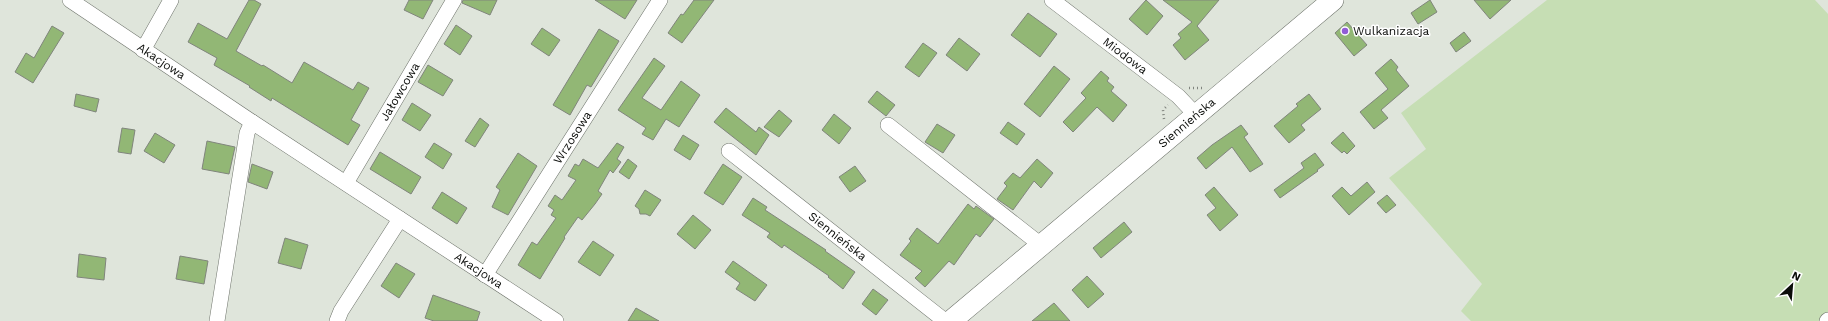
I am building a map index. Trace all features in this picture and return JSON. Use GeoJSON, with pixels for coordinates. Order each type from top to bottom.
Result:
{"type":"FeatureCollection","features":[{"type":"Feature","properties":{"kind":"main road","name":"Siennieńska"},"geometry":{"type":"LineString","coordinates":[[951,321],[1195,114],[1333,0]]}},
{"type":"Feature","properties":{"kind":"street","name":"Akacjowa"},"geometry":{"type":"LineString","coordinates":[[70,0],[252,122],[556,321]]}},
{"type":"Feature","properties":{"kind":"street"},"geometry":{"type":"LineString","coordinates":[[143,50],[171,0]]}},
{"type":"Feature","properties":{"kind":"street","name":"Jałowcowa"},"geometry":{"type":"LineString","coordinates":[[346,183],[454,0]]}},
{"type":"Feature","properties":{"kind":"street","name":"Wrzosowa"},"geometry":{"type":"LineString","coordinates":[[485,275],[660,0]]}},
{"type":"Feature","properties":{"kind":"street","name":"Miodowa"},"geometry":{"type":"LineString","coordinates":[[1052,0],[1178,96],[1195,114]]}},
{"type":"Feature","properties":{"kind":"street"},"geometry":{"type":"LineString","coordinates":[[217,321],[247,133],[252,122]]}},
{"type":"Feature","properties":{"kind":"street"},"geometry":{"type":"LineString","coordinates":[[888,125],[1041,245]]}},
{"type":"Feature","properties":{"kind":"street","name":"Siennieńska"},"geometry":{"type":"LineString","coordinates":[[729,151],[945,321]]}},
{"type":"Feature","properties":{"kind":"street"},"geometry":{"type":"LineString","coordinates":[[337,321],[341,311],[400,219]]}},
{"type":"Feature","properties":{"kind":"green space"},"geometry":{"type":"Polygon","coordinates":[[[1547,0],[1815,0],[1828,14],[1828,321],[1471,321],[1461,311],[1482,284],[1389,178],[1426,149],[1401,113],[1547,0]]]}},
{"type":"Feature","properties":{"kind":"building"},"geometry":{"type":"Polygon","coordinates":[[[249,0],[254,0],[261,4],[236,51],[262,66],[263,65],[292,83],[304,62],[353,90],[358,82],[369,88],[351,120],[360,125],[348,145],[272,98],[271,101],[249,87],[250,86],[214,65],[217,58],[188,42],[198,23],[227,39],[249,0]]]}},
{"type":"Feature","properties":{"kind":"building"},"geometry":{"type":"Polygon","coordinates":[[[409,0],[433,0],[423,19],[404,10],[409,0]]]}},
{"type":"Feature","properties":{"kind":"building"},"geometry":{"type":"Polygon","coordinates":[[[463,0],[497,0],[490,15],[462,3],[463,0]]]}},
{"type":"Feature","properties":{"kind":"building"},"geometry":{"type":"Polygon","coordinates":[[[595,0],[637,0],[625,19],[595,0]]]}},
{"type":"Feature","properties":{"kind":"building"},"geometry":{"type":"Polygon","coordinates":[[[694,0],[714,0],[682,43],[668,33],[681,14],[683,15],[694,0]]]}},
{"type":"Feature","properties":{"kind":"building"},"geometry":{"type":"Polygon","coordinates":[[[1146,0],[1163,16],[1147,35],[1129,19],[1146,0]]]}},
{"type":"Feature","properties":{"kind":"building"},"geometry":{"type":"Polygon","coordinates":[[[1163,0],[1219,0],[1197,26],[1209,40],[1185,60],[1173,45],[1181,38],[1178,34],[1192,22],[1163,0]]]}},
{"type":"Feature","properties":{"kind":"building"},"geometry":{"type":"Polygon","coordinates":[[[1430,0],[1437,12],[1418,24],[1411,13],[1430,0]]]}},
{"type":"Feature","properties":{"kind":"building"},"geometry":{"type":"Polygon","coordinates":[[[1474,0],[1511,0],[1490,19],[1474,0]]]}},
{"type":"Feature","properties":{"kind":"building"},"geometry":{"type":"Polygon","coordinates":[[[1028,13],[1057,34],[1040,57],[1011,35],[1028,13]]]}},
{"type":"Feature","properties":{"kind":"building"},"geometry":{"type":"Polygon","coordinates":[[[1347,22],[1367,45],[1354,56],[1335,33],[1347,22]]]}},
{"type":"Feature","properties":{"kind":"building"},"geometry":{"type":"Polygon","coordinates":[[[456,25],[472,36],[460,55],[444,44],[456,25]]]}},
{"type":"Feature","properties":{"kind":"building"},"geometry":{"type":"Polygon","coordinates":[[[52,26],[64,33],[33,83],[15,72],[26,53],[34,58],[52,26]]]}},
{"type":"Feature","properties":{"kind":"building"},"geometry":{"type":"Polygon","coordinates":[[[542,28],[560,40],[549,56],[531,44],[542,28]]]}},
{"type":"Feature","properties":{"kind":"building"},"geometry":{"type":"Polygon","coordinates":[[[599,29],[619,41],[591,87],[587,85],[570,115],[553,105],[599,29]]]}},
{"type":"Feature","properties":{"kind":"building"},"geometry":{"type":"Polygon","coordinates":[[[1464,32],[1471,41],[1456,52],[1450,43],[1464,32]]]}},
{"type":"Feature","properties":{"kind":"building"},"geometry":{"type":"Polygon","coordinates":[[[959,38],[980,54],[967,71],[946,55],[959,38]]]}},
{"type":"Feature","properties":{"kind":"building"},"geometry":{"type":"Polygon","coordinates":[[[923,43],[937,53],[919,77],[905,67],[923,43]]]}},
{"type":"Feature","properties":{"kind":"building"},"geometry":{"type":"Polygon","coordinates":[[[654,58],[665,66],[642,98],[661,110],[681,81],[700,95],[679,127],[666,119],[653,140],[642,134],[646,128],[618,110],[654,58]]]}},
{"type":"Feature","properties":{"kind":"building"},"geometry":{"type":"Polygon","coordinates":[[[1391,59],[1398,67],[1396,70],[1409,86],[1381,110],[1388,118],[1374,129],[1360,112],[1388,89],[1375,73],[1391,59]]]}},
{"type":"Feature","properties":{"kind":"building"},"geometry":{"type":"Polygon","coordinates":[[[428,65],[453,80],[443,96],[418,82],[428,65]]]}},
{"type":"Feature","properties":{"kind":"building"},"geometry":{"type":"Polygon","coordinates":[[[1054,66],[1070,79],[1040,117],[1024,104],[1054,66]]]}},
{"type":"Feature","properties":{"kind":"building"},"geometry":{"type":"Polygon","coordinates":[[[1101,71],[1109,78],[1107,81],[1114,87],[1111,91],[1127,105],[1113,122],[1097,107],[1073,132],[1063,122],[1086,98],[1081,93],[1101,71]]]}},
{"type":"Feature","properties":{"kind":"building"},"geometry":{"type":"Polygon","coordinates":[[[877,91],[895,105],[886,116],[868,102],[877,91]]]}},
{"type":"Feature","properties":{"kind":"building"},"geometry":{"type":"Polygon","coordinates":[[[76,94],[99,99],[96,112],[74,106],[76,94]]]}},
{"type":"Feature","properties":{"kind":"building"},"geometry":{"type":"Polygon","coordinates":[[[1309,94],[1321,109],[1301,125],[1305,130],[1289,143],[1274,126],[1298,106],[1296,104],[1309,94]]]}},
{"type":"Feature","properties":{"kind":"building"},"geometry":{"type":"Polygon","coordinates":[[[412,103],[431,115],[420,131],[402,120],[412,103]]]}},
{"type":"Feature","properties":{"kind":"building"},"geometry":{"type":"Polygon","coordinates":[[[726,108],[756,132],[759,127],[769,135],[756,155],[714,122],[726,108]]]}},
{"type":"Feature","properties":{"kind":"building"},"geometry":{"type":"Polygon","coordinates":[[[779,110],[792,121],[779,137],[764,127],[779,110]]]}},
{"type":"Feature","properties":{"kind":"building"},"geometry":{"type":"Polygon","coordinates":[[[834,114],[851,128],[839,144],[822,130],[834,114]]]}},
{"type":"Feature","properties":{"kind":"building"},"geometry":{"type":"Polygon","coordinates":[[[480,118],[489,125],[475,147],[465,141],[480,118]]]}},
{"type":"Feature","properties":{"kind":"building"},"geometry":{"type":"Polygon","coordinates":[[[1008,122],[1025,134],[1017,145],[1000,133],[1008,122]]]}},
{"type":"Feature","properties":{"kind":"building"},"geometry":{"type":"Polygon","coordinates":[[[937,124],[955,135],[943,153],[925,142],[937,124]]]}},
{"type":"Feature","properties":{"kind":"building"},"geometry":{"type":"Polygon","coordinates":[[[1241,125],[1248,134],[1244,137],[1263,164],[1250,172],[1232,147],[1206,169],[1197,158],[1212,145],[1241,125]]]}},
{"type":"Feature","properties":{"kind":"building"},"geometry":{"type":"Polygon","coordinates":[[[122,128],[135,130],[131,154],[118,152],[122,128]]]}},
{"type":"Feature","properties":{"kind":"building"},"geometry":{"type":"Polygon","coordinates":[[[1343,132],[1355,146],[1347,154],[1344,151],[1342,153],[1331,143],[1343,132]]]}},
{"type":"Feature","properties":{"kind":"building"},"geometry":{"type":"Polygon","coordinates":[[[155,133],[175,145],[164,163],[144,151],[155,133]]]}},
{"type":"Feature","properties":{"kind":"building"},"geometry":{"type":"Polygon","coordinates":[[[683,135],[699,145],[690,160],[674,150],[683,135]]]}},
{"type":"Feature","properties":{"kind":"building"},"geometry":{"type":"Polygon","coordinates":[[[207,141],[235,147],[229,174],[202,169],[207,141]]]}},
{"type":"Feature","properties":{"kind":"building"},"geometry":{"type":"Polygon","coordinates":[[[434,143],[452,154],[443,169],[425,157],[434,143]]]}},
{"type":"Feature","properties":{"kind":"building"},"geometry":{"type":"Polygon","coordinates":[[[617,143],[624,147],[617,159],[621,162],[613,173],[610,170],[598,191],[602,194],[582,220],[578,217],[564,237],[565,238],[540,279],[518,265],[532,242],[537,245],[556,218],[551,215],[554,210],[548,206],[555,195],[562,200],[576,180],[568,176],[575,164],[579,166],[583,159],[598,168],[617,143]]]}},
{"type":"Feature","properties":{"kind":"building"},"geometry":{"type":"Polygon","coordinates":[[[380,152],[421,177],[411,194],[370,169],[380,152]]]}},
{"type":"Feature","properties":{"kind":"building"},"geometry":{"type":"Polygon","coordinates":[[[518,153],[537,166],[508,215],[492,207],[500,190],[496,187],[518,153]]]}},
{"type":"Feature","properties":{"kind":"building"},"geometry":{"type":"Polygon","coordinates":[[[1315,153],[1324,165],[1317,170],[1318,171],[1280,198],[1274,190],[1304,168],[1301,163],[1315,153]]]}},
{"type":"Feature","properties":{"kind":"building"},"geometry":{"type":"Polygon","coordinates":[[[628,159],[637,166],[629,179],[619,172],[628,159]]]}},
{"type":"Feature","properties":{"kind":"building"},"geometry":{"type":"Polygon","coordinates":[[[1037,159],[1053,173],[1041,188],[1034,181],[1013,210],[997,199],[1007,186],[1004,183],[1013,173],[1020,178],[1037,159]]]}},
{"type":"Feature","properties":{"kind":"building"},"geometry":{"type":"Polygon","coordinates":[[[252,164],[273,172],[267,189],[248,182],[252,164]]]}},
{"type":"Feature","properties":{"kind":"building"},"geometry":{"type":"Polygon","coordinates":[[[723,164],[742,177],[723,205],[704,193],[723,164]]]}},
{"type":"Feature","properties":{"kind":"building"},"geometry":{"type":"Polygon","coordinates":[[[855,166],[866,181],[850,192],[839,177],[855,166]]]}},
{"type":"Feature","properties":{"kind":"building"},"geometry":{"type":"Polygon","coordinates":[[[1367,182],[1375,192],[1349,215],[1332,196],[1342,187],[1351,196],[1367,182]]]}},
{"type":"Feature","properties":{"kind":"building"},"geometry":{"type":"Polygon","coordinates":[[[1214,187],[1238,215],[1220,231],[1207,215],[1216,208],[1205,195],[1214,187]]]}},
{"type":"Feature","properties":{"kind":"building"},"geometry":{"type":"Polygon","coordinates":[[[645,190],[661,200],[650,216],[640,214],[639,209],[635,206],[645,190]]]}},
{"type":"Feature","properties":{"kind":"building"},"geometry":{"type":"Polygon","coordinates":[[[442,192],[467,208],[457,224],[432,208],[442,192]]]}},
{"type":"Feature","properties":{"kind":"building"},"geometry":{"type":"Polygon","coordinates":[[[1387,195],[1396,205],[1386,213],[1377,203],[1387,195]]]}},
{"type":"Feature","properties":{"kind":"building"},"geometry":{"type":"Polygon","coordinates":[[[753,198],[767,207],[765,210],[826,250],[825,251],[855,272],[843,289],[828,277],[829,276],[784,245],[782,248],[767,237],[770,233],[742,215],[753,198]]]}},
{"type":"Feature","properties":{"kind":"building"},"geometry":{"type":"Polygon","coordinates":[[[968,204],[974,209],[976,206],[994,219],[980,237],[976,234],[954,265],[949,261],[925,287],[915,278],[922,271],[900,255],[911,241],[909,239],[917,228],[938,244],[968,204]]]}},
{"type":"Feature","properties":{"kind":"building"},"geometry":{"type":"Polygon","coordinates":[[[693,215],[711,230],[695,249],[677,234],[693,215]]]}},
{"type":"Feature","properties":{"kind":"building"},"geometry":{"type":"Polygon","coordinates":[[[1124,222],[1132,232],[1101,258],[1093,248],[1124,222]]]}},
{"type":"Feature","properties":{"kind":"building"},"geometry":{"type":"Polygon","coordinates":[[[285,238],[308,245],[301,269],[278,263],[285,238]]]}},
{"type":"Feature","properties":{"kind":"building"},"geometry":{"type":"Polygon","coordinates":[[[593,241],[614,255],[600,276],[578,262],[593,241]]]}},
{"type":"Feature","properties":{"kind":"building"},"geometry":{"type":"Polygon","coordinates":[[[79,254],[106,258],[104,280],[77,277],[79,254]]]}},
{"type":"Feature","properties":{"kind":"building"},"geometry":{"type":"Polygon","coordinates":[[[180,256],[208,261],[204,284],[176,279],[180,256]]]}},
{"type":"Feature","properties":{"kind":"building"},"geometry":{"type":"Polygon","coordinates":[[[733,261],[767,285],[755,301],[736,289],[740,283],[725,272],[733,261]]]}},
{"type":"Feature","properties":{"kind":"building"},"geometry":{"type":"Polygon","coordinates":[[[396,263],[415,274],[399,298],[381,286],[396,263]]]}},
{"type":"Feature","properties":{"kind":"building"},"geometry":{"type":"Polygon","coordinates":[[[1087,276],[1104,294],[1088,308],[1072,290],[1087,276]]]}},
{"type":"Feature","properties":{"kind":"building"},"geometry":{"type":"Polygon","coordinates":[[[873,289],[888,300],[876,315],[862,304],[873,289]]]}},
{"type":"Feature","properties":{"kind":"building"},"geometry":{"type":"Polygon","coordinates":[[[433,295],[480,312],[477,321],[434,321],[425,318],[433,295]]]}},
{"type":"Feature","properties":{"kind":"building"},"geometry":{"type":"Polygon","coordinates":[[[1054,303],[1070,321],[1032,321],[1054,303]]]}},
{"type":"Feature","properties":{"kind":"building"},"geometry":{"type":"Polygon","coordinates":[[[636,308],[659,321],[628,321],[636,308]]]}},
{"type":"Feature","properties":{"kind":"place","name":"Wulkanizacja"},"geometry":{"type":"Point","coordinates":[1345,31]}}]}
